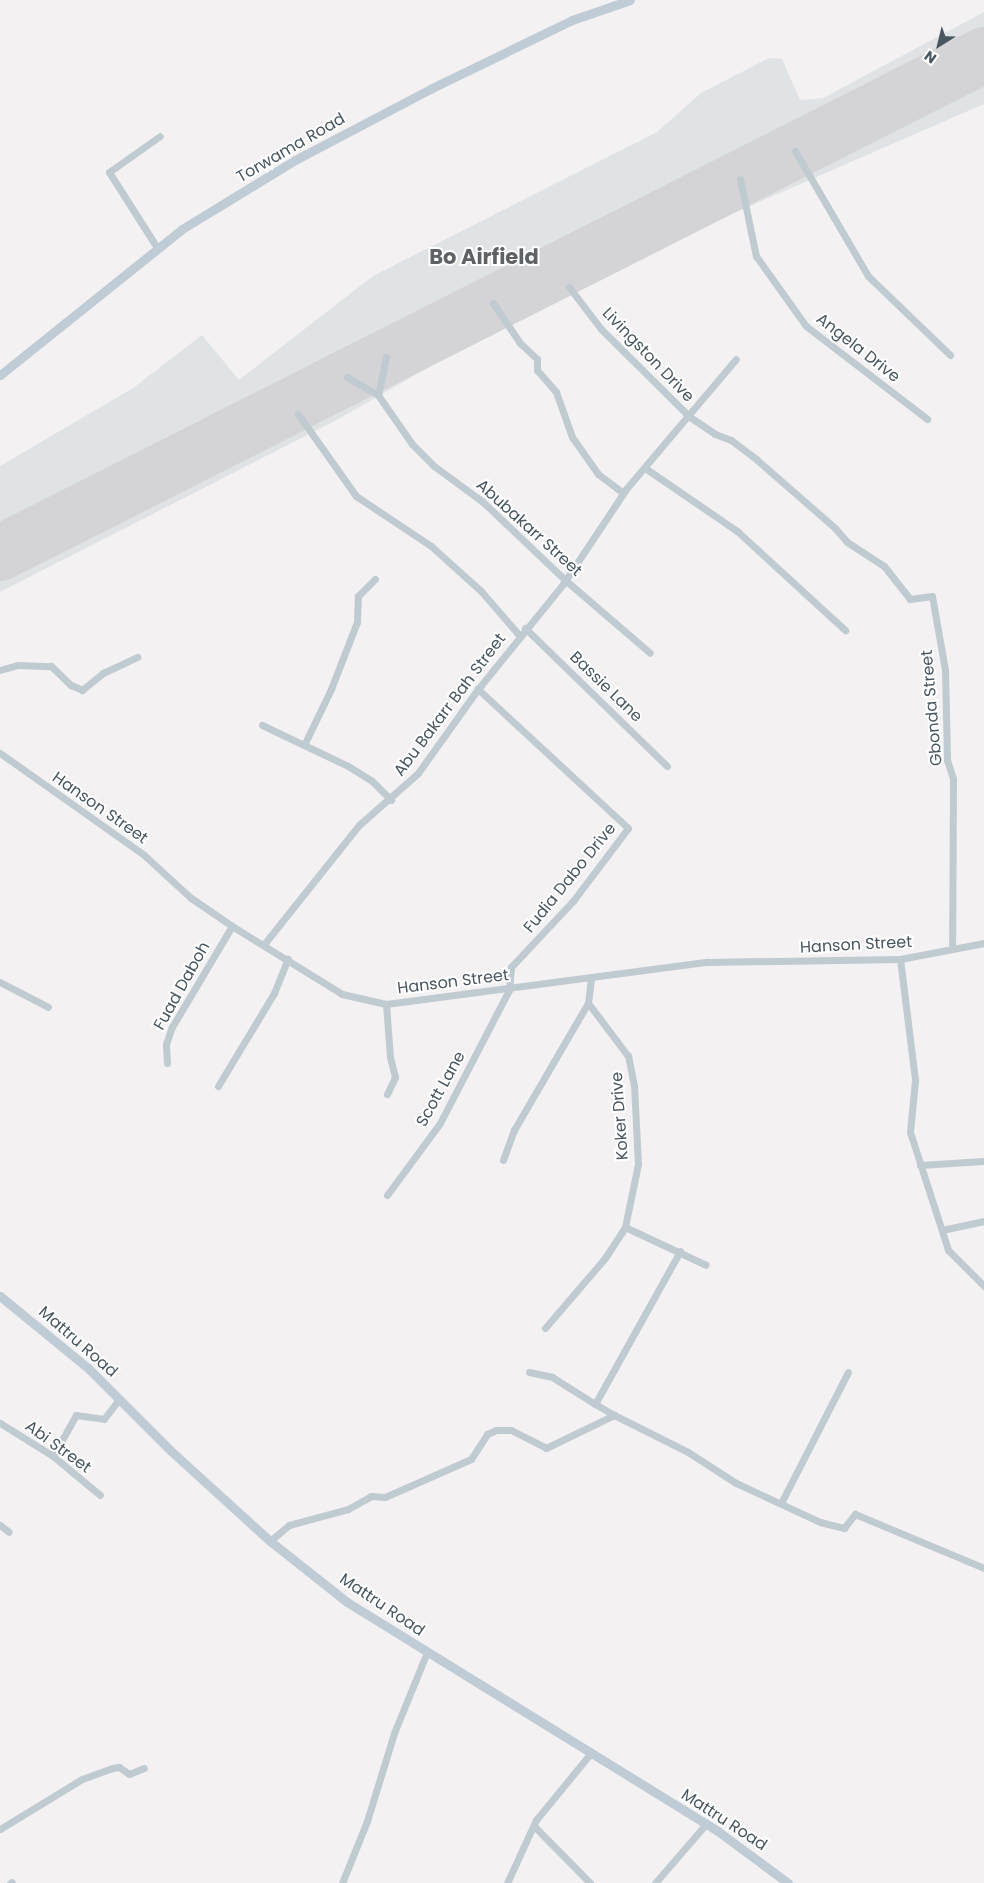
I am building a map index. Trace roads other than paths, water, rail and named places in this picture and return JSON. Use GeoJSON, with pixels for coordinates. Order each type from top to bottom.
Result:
{"type":"FeatureCollection","features":[{"type":"Feature","properties":{"kind":"main road","name":"Torwama Road"},"geometry":{"type":"LineString","coordinates":[[0,375],[182,229],[295,160],[430,89],[572,20],[630,0]]}},
{"type":"Feature","properties":{"kind":"main road","name":"Mattru Road"},"geometry":{"type":"LineString","coordinates":[[0,1296],[75,1357],[171,1451],[270,1541],[347,1602],[706,1824],[788,1883]]}},
{"type":"Feature","properties":{"kind":"street"},"geometry":{"type":"LineString","coordinates":[[158,249],[108,172],[160,136]]}},
{"type":"Feature","properties":{"kind":"street"},"geometry":{"type":"LineString","coordinates":[[794,151],[868,276],[950,354]]}},
{"type":"Feature","properties":{"kind":"street","name":"Angela Drive"},"geometry":{"type":"LineString","coordinates":[[740,178],[748,208],[756,256],[806,326],[927,419]]}},
{"type":"Feature","properties":{"kind":"street","name":"Livingston Drive"},"geometry":{"type":"LineString","coordinates":[[569,287],[601,329],[690,417]]}},
{"type":"Feature","properties":{"kind":"street"},"geometry":{"type":"LineString","coordinates":[[493,303],[520,343],[537,359],[537,370],[556,392],[572,437],[596,472],[623,493]]}},
{"type":"Feature","properties":{"kind":"street"},"geometry":{"type":"LineString","coordinates":[[347,377],[378,395],[386,358]]}},
{"type":"Feature","properties":{"kind":"street","name":"Abu Bakarr Bah Street"},"geometry":{"type":"LineString","coordinates":[[265,943],[359,824],[391,800],[429,759],[478,688],[564,579],[623,493],[690,417],[736,359]]}},
{"type":"Feature","properties":{"kind":"street","name":"Abubakarr Street"},"geometry":{"type":"LineString","coordinates":[[378,395],[412,444],[434,466],[484,502],[564,579],[650,653]]}},
{"type":"Feature","properties":{"kind":"street"},"geometry":{"type":"LineString","coordinates":[[298,414],[356,496],[431,546],[481,591],[519,635]]}},
{"type":"Feature","properties":{"kind":"street","name":"Gbonda Street"},"geometry":{"type":"LineString","coordinates":[[690,417],[715,434],[731,440],[756,459],[835,528],[846,542],[884,566],[910,599],[932,596],[945,670],[947,760],[953,779],[952,950]]}},
{"type":"Feature","properties":{"kind":"street"},"geometry":{"type":"LineString","coordinates":[[646,468],[737,531],[845,630]]}},
{"type":"Feature","properties":{"kind":"street"},"geometry":{"type":"LineString","coordinates":[[305,743],[331,689],[357,622],[358,596],[375,578]]}},
{"type":"Feature","properties":{"kind":"street","name":"Bassie Lane"},"geometry":{"type":"LineString","coordinates":[[525,628],[668,766]]}},
{"type":"Feature","properties":{"kind":"street"},"geometry":{"type":"LineString","coordinates":[[0,670],[17,665],[51,666],[71,685],[82,690],[103,673],[137,657]]}},
{"type":"Feature","properties":{"kind":"street","name":"Fudia Dabo Drive"},"geometry":{"type":"LineString","coordinates":[[478,688],[628,828],[573,901],[511,967],[509,990]]}},
{"type":"Feature","properties":{"kind":"street"},"geometry":{"type":"LineString","coordinates":[[262,725],[305,743],[372,781],[391,800]]}},
{"type":"Feature","properties":{"kind":"street","name":"Hanson Street"},"geometry":{"type":"LineString","coordinates":[[0,754],[144,855],[191,898],[232,926],[265,943],[342,994],[386,1004],[509,990],[707,962],[900,959],[984,943]]}},
{"type":"Feature","properties":{"kind":"street","name":"Fuad Daboh"},"geometry":{"type":"LineString","coordinates":[[167,1063],[166,1044],[172,1027],[232,926]]}},
{"type":"Feature","properties":{"kind":"street"},"geometry":{"type":"LineString","coordinates":[[218,1086],[274,993],[288,959]]}},
{"type":"Feature","properties":{"kind":"street"},"geometry":{"type":"LineString","coordinates":[[900,959],[915,1080],[910,1132],[948,1250],[984,1286]]}},
{"type":"Feature","properties":{"kind":"street"},"geometry":{"type":"LineString","coordinates":[[503,1160],[514,1130],[588,1003],[592,978]]}},
{"type":"Feature","properties":{"kind":"street"},"geometry":{"type":"LineString","coordinates":[[0,982],[48,1008]]}},
{"type":"Feature","properties":{"kind":"street","name":"Scott Lane"},"geometry":{"type":"LineString","coordinates":[[387,1195],[440,1123],[509,990]]}},
{"type":"Feature","properties":{"kind":"street","name":"Koker Drive"},"geometry":{"type":"LineString","coordinates":[[545,1328],[605,1258],[625,1227],[638,1164],[634,1086],[628,1056],[588,1003]]}},
{"type":"Feature","properties":{"kind":"street"},"geometry":{"type":"LineString","coordinates":[[386,1004],[390,1057],[396,1077],[387,1094]]}},
{"type":"Feature","properties":{"kind":"street"},"geometry":{"type":"LineString","coordinates":[[920,1165],[984,1161]]}},
{"type":"Feature","properties":{"kind":"street"},"geometry":{"type":"LineString","coordinates":[[942,1230],[984,1221]]}},
{"type":"Feature","properties":{"kind":"street"},"geometry":{"type":"LineString","coordinates":[[625,1227],[680,1251],[706,1265]]}},
{"type":"Feature","properties":{"kind":"street"},"geometry":{"type":"LineString","coordinates":[[595,1404],[680,1251]]}},
{"type":"Feature","properties":{"kind":"street"},"geometry":{"type":"LineString","coordinates":[[529,1372],[552,1377],[614,1415],[688,1452],[736,1482],[781,1503],[844,1528],[855,1514],[984,1568]]}},
{"type":"Feature","properties":{"kind":"street"},"geometry":{"type":"LineString","coordinates":[[781,1503],[848,1372]]}},
{"type":"Feature","properties":{"kind":"street"},"geometry":{"type":"LineString","coordinates":[[53,1456],[76,1415],[104,1419],[119,1399]]}},
{"type":"Feature","properties":{"kind":"street"},"geometry":{"type":"LineString","coordinates":[[270,1541],[289,1525],[348,1509],[372,1496],[385,1497],[471,1459],[487,1434],[496,1430],[511,1430],[546,1448],[614,1415]]}},
{"type":"Feature","properties":{"kind":"street","name":"Abi Street"},"geometry":{"type":"LineString","coordinates":[[0,1423],[53,1456],[100,1495]]}},
{"type":"Feature","properties":{"kind":"street"},"geometry":{"type":"LineString","coordinates":[[0,1525],[9,1532]]}},
{"type":"Feature","properties":{"kind":"street"},"geometry":{"type":"LineString","coordinates":[[342,1883],[367,1821],[394,1733],[427,1652]]}},
{"type":"Feature","properties":{"kind":"street"},"geometry":{"type":"LineString","coordinates":[[507,1883],[534,1826],[590,1754]]}},
{"type":"Feature","properties":{"kind":"street"},"geometry":{"type":"LineString","coordinates":[[0,1829],[82,1779],[113,1768],[119,1767],[129,1774],[144,1768]]}},
{"type":"Feature","properties":{"kind":"street"},"geometry":{"type":"LineString","coordinates":[[655,1883],[706,1824]]}},
{"type":"Feature","properties":{"kind":"street"},"geometry":{"type":"LineString","coordinates":[[534,1826],[590,1883]]}},
{"type":"Feature","properties":{"kind":"district","name":"Bo Airfield"},"geometry":{"type":"Point","coordinates":[484,257]}}]}
